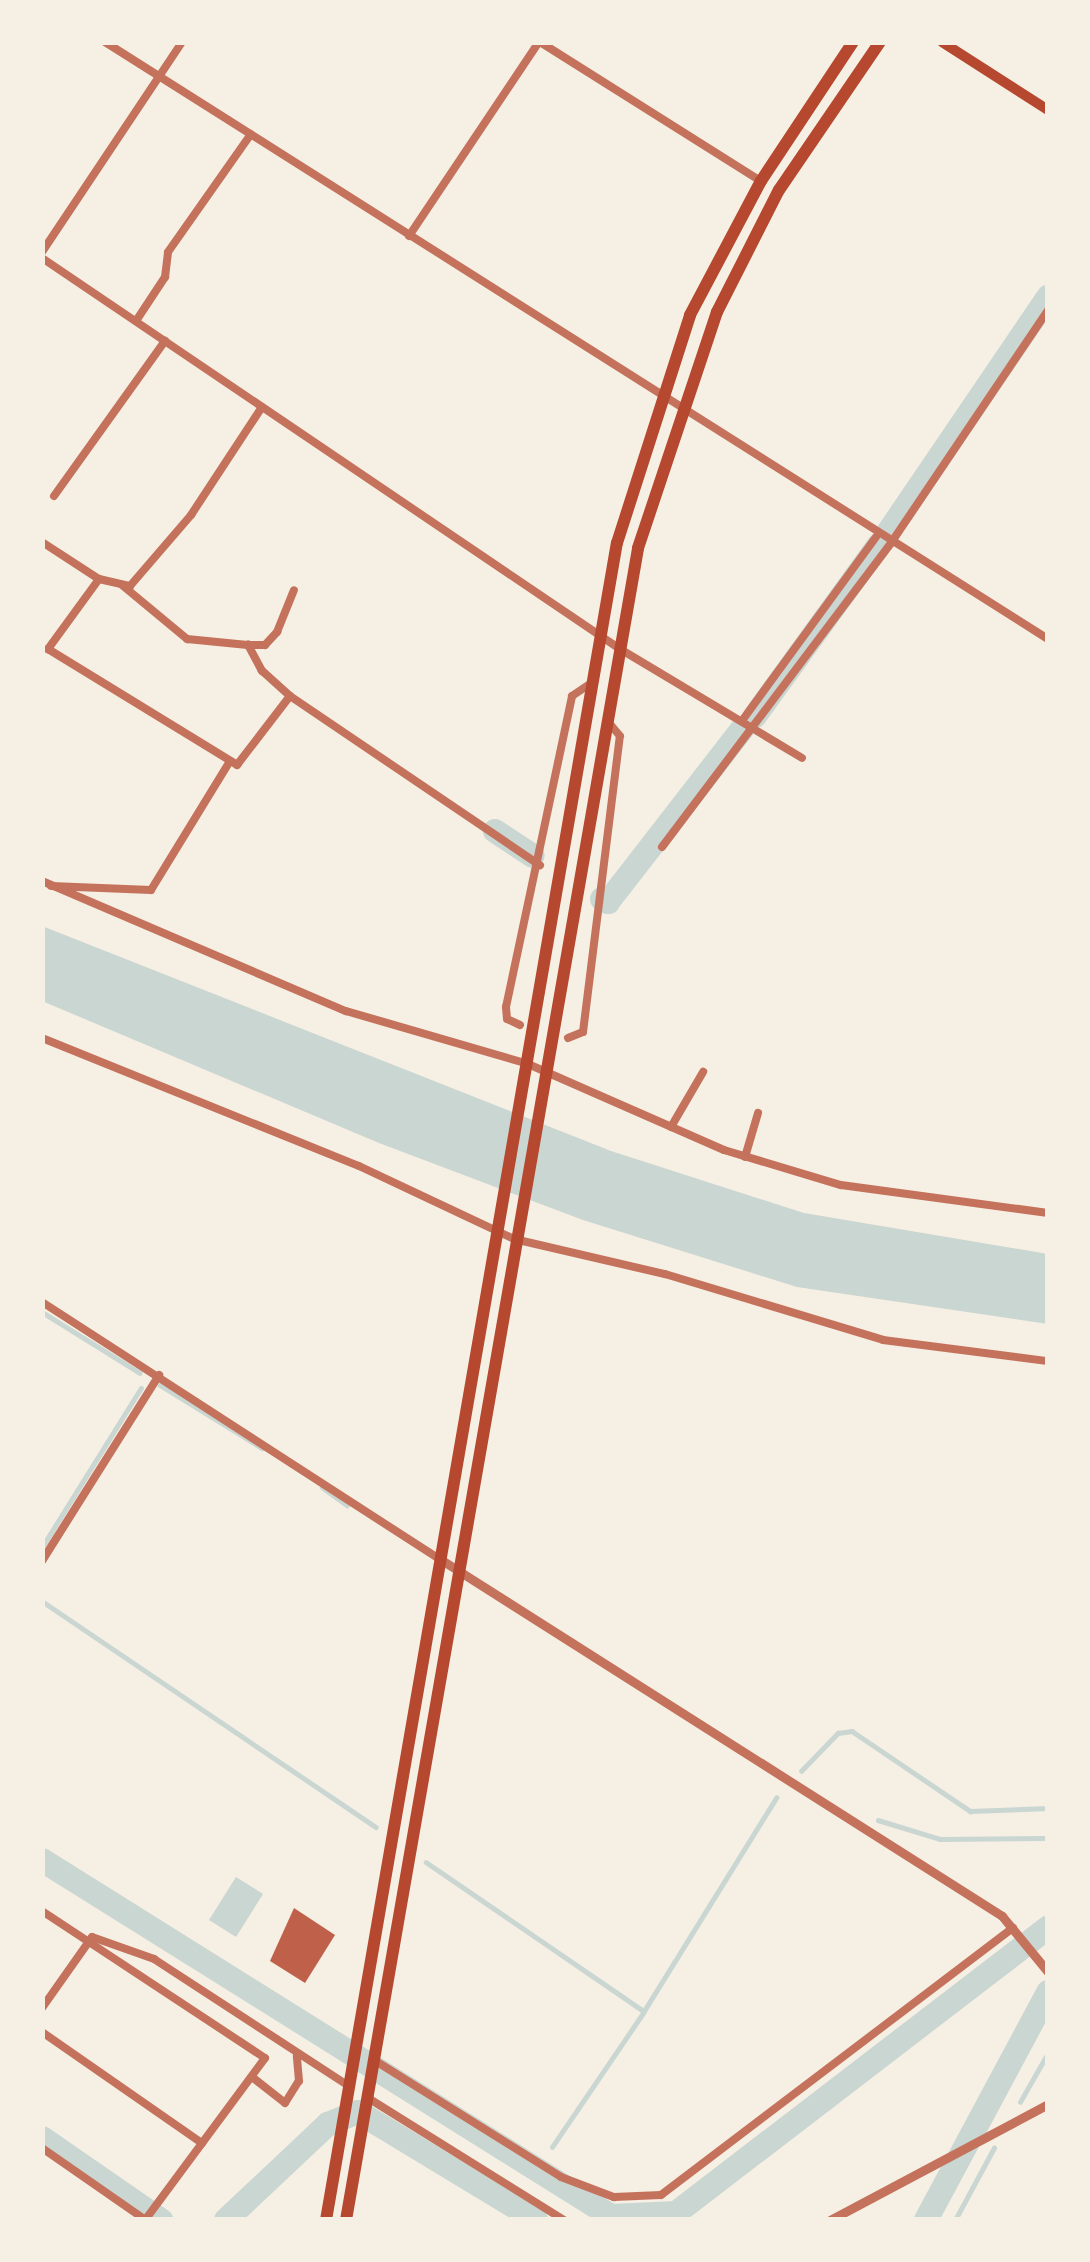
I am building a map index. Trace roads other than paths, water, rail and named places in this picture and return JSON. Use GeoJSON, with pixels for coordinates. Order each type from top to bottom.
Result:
{"type":"FeatureCollection","features":[{"type":"Feature","properties":{"kind":"highway"},"geometry":{"type":"LineString","coordinates":[[326,2220],[617,543],[661,394],[691,315],[761,181],[853,42]]}},
{"type":"Feature","properties":{"kind":"highway"},"geometry":{"type":"LineString","coordinates":[[346,2220],[464,1574],[517,1220],[610,724],[638,548],[680,404],[778,190],[880,42]]}},
{"type":"Feature","properties":{"kind":"main road"},"geometry":{"type":"LineString","coordinates":[[942,42],[1048,110]]}},
{"type":"Feature","properties":{"kind":"street"},"geometry":{"type":"LineString","coordinates":[[105,42],[810,484],[876,537],[1048,639]]}},
{"type":"Feature","properties":{"kind":"street"},"geometry":{"type":"LineString","coordinates":[[182,42],[42,255],[620,649],[744,718],[802,758]]}},
{"type":"Feature","properties":{"kind":"street"},"geometry":{"type":"LineString","coordinates":[[409,236],[539,42],[761,181]]}},
{"type":"Feature","properties":{"kind":"street"},"geometry":{"type":"LineString","coordinates":[[136,321],[165,277],[168,252],[251,134]]}},
{"type":"Feature","properties":{"kind":"street"},"geometry":{"type":"LineString","coordinates":[[662,847],[891,543],[1048,310]]}},
{"type":"Feature","properties":{"kind":"street"},"geometry":{"type":"LineString","coordinates":[[54,496],[164,341]]}},
{"type":"Feature","properties":{"kind":"street"},"geometry":{"type":"LineString","coordinates":[[42,542],[99,579],[130,586],[191,515],[262,406]]}},
{"type":"Feature","properties":{"kind":"street"},"geometry":{"type":"LineString","coordinates":[[744,718],[876,537]]}},
{"type":"Feature","properties":{"kind":"street"},"geometry":{"type":"LineString","coordinates":[[99,579],[45,653],[237,765],[290,696]]}},
{"type":"Feature","properties":{"kind":"street"},"geometry":{"type":"LineString","coordinates":[[121,584],[187,639],[248,645],[265,645],[277,632],[294,590]]}},
{"type":"Feature","properties":{"kind":"street"},"geometry":{"type":"LineString","coordinates":[[248,645],[262,671],[290,696],[540,866]]}},
{"type":"Feature","properties":{"kind":"street"},"geometry":{"type":"LineString","coordinates":[[520,1025],[507,1019],[506,1007],[540,866],[572,696],[593,682]]}},
{"type":"Feature","properties":{"kind":"street"},"geometry":{"type":"LineString","coordinates":[[568,1038],[583,1031],[620,736],[610,724]]}},
{"type":"Feature","properties":{"kind":"street"},"geometry":{"type":"LineString","coordinates":[[47,884],[151,890],[230,760]]}},
{"type":"Feature","properties":{"kind":"street"},"geometry":{"type":"LineString","coordinates":[[47,884],[346,1011],[528,1064],[544,1079],[745,1156],[841,1185],[1048,1214]]}},
{"type":"Feature","properties":{"kind":"street"},"geometry":{"type":"LineString","coordinates":[[42,1038],[514,1239],[665,1274],[883,1340],[1048,1361]]}},
{"type":"Feature","properties":{"kind":"street"},"geometry":{"type":"LineString","coordinates":[[671,1127],[703,1072]]}},
{"type":"Feature","properties":{"kind":"street"},"geometry":{"type":"LineString","coordinates":[[745,1156],[758,1113]]}},
{"type":"Feature","properties":{"kind":"street"},"geometry":{"type":"LineString","coordinates":[[42,1302],[1016,1931],[1048,1972]]}},
{"type":"Feature","properties":{"kind":"street"},"geometry":{"type":"LineString","coordinates":[[42,1561],[159,1375]]}},
{"type":"Feature","properties":{"kind":"street"},"geometry":{"type":"LineString","coordinates":[[42,1911],[265,2058],[148,2216],[42,2148]]}},
{"type":"Feature","properties":{"kind":"street"},"geometry":{"type":"LineString","coordinates":[[372,2061],[561,2177],[614,2198],[661,2194],[1016,1931]]}},
{"type":"Feature","properties":{"kind":"street"},"geometry":{"type":"LineString","coordinates":[[42,2008],[89,1941]]}},
{"type":"Feature","properties":{"kind":"street"},"geometry":{"type":"LineString","coordinates":[[89,1941],[154,1959],[349,2086]]}},
{"type":"Feature","properties":{"kind":"street"},"geometry":{"type":"LineString","coordinates":[[42,2032],[202,2143]]}},
{"type":"Feature","properties":{"kind":"street"},"geometry":{"type":"LineString","coordinates":[[252,2077],[285,2103],[298,2081],[298,2056]]}},
{"type":"Feature","properties":{"kind":"street"},"geometry":{"type":"LineString","coordinates":[[367,2097],[564,2220]]}},
{"type":"Feature","properties":{"kind":"street"},"geometry":{"type":"LineString","coordinates":[[830,2220],[1048,2104]]}},
{"type":"Feature","properties":{"kind":"waterway"},"geometry":{"type":"LineString","coordinates":[[887,534],[1048,297]]}},
{"type":"Feature","properties":{"kind":"waterway"},"geometry":{"type":"LineString","coordinates":[[755,716],[879,545]]}},
{"type":"Feature","properties":{"kind":"waterway"},"geometry":{"type":"LineString","coordinates":[[602,899],[608,902],[743,728]]}},
{"type":"Feature","properties":{"kind":"waterway"},"geometry":{"type":"LineString","coordinates":[[495,831],[533,856]]}},
{"type":"Feature","properties":{"kind":"waterway"},"geometry":{"type":"LineString","coordinates":[[42,1312],[140,1373]]}},
{"type":"Feature","properties":{"kind":"waterway"},"geometry":{"type":"LineString","coordinates":[[160,1385],[262,1448]]}},
{"type":"Feature","properties":{"kind":"waterway"},"geometry":{"type":"LineString","coordinates":[[42,1547],[141,1388]]}},
{"type":"Feature","properties":{"kind":"waterway"},"geometry":{"type":"LineString","coordinates":[[322,1487],[347,1505]]}},
{"type":"Feature","properties":{"kind":"waterway"},"geometry":{"type":"LineString","coordinates":[[42,1601],[376,1827]]}},
{"type":"Feature","properties":{"kind":"waterway"},"geometry":{"type":"LineString","coordinates":[[801,1771],[838,1733],[852,1731],[970,1811],[1048,1808]]}},
{"type":"Feature","properties":{"kind":"waterway"},"geometry":{"type":"LineString","coordinates":[[426,1862],[644,2011],[776,1798]]}},
{"type":"Feature","properties":{"kind":"waterway"},"geometry":{"type":"LineString","coordinates":[[878,1820],[940,1839],[1048,1838]]}},
{"type":"Feature","properties":{"kind":"waterway"},"geometry":{"type":"LineString","coordinates":[[42,1860],[611,2216],[676,2213],[1048,1928]]}},
{"type":"Feature","properties":{"kind":"waterway"},"geometry":{"type":"LineString","coordinates":[[926,2220],[1048,1992]]}},
{"type":"Feature","properties":{"kind":"waterway"},"geometry":{"type":"LineString","coordinates":[[552,2147],[643,2013]]}},
{"type":"Feature","properties":{"kind":"waterway"},"geometry":{"type":"LineString","coordinates":[[1020,2102],[1048,2053]]}},
{"type":"Feature","properties":{"kind":"waterway"},"geometry":{"type":"LineString","coordinates":[[226,2220],[328,2124],[358,2112],[536,2220]]}},
{"type":"Feature","properties":{"kind":"waterway"},"geometry":{"type":"LineString","coordinates":[[42,2138],[161,2220]]}},
{"type":"Feature","properties":{"kind":"waterway"},"geometry":{"type":"LineString","coordinates":[[955,2220],[994,2148]]}},
{"type":"Feature","properties":{"kind":"waterway"},"geometry":{"type":"LineString","coordinates":[[511,2206],[515,2200]]}}]}
